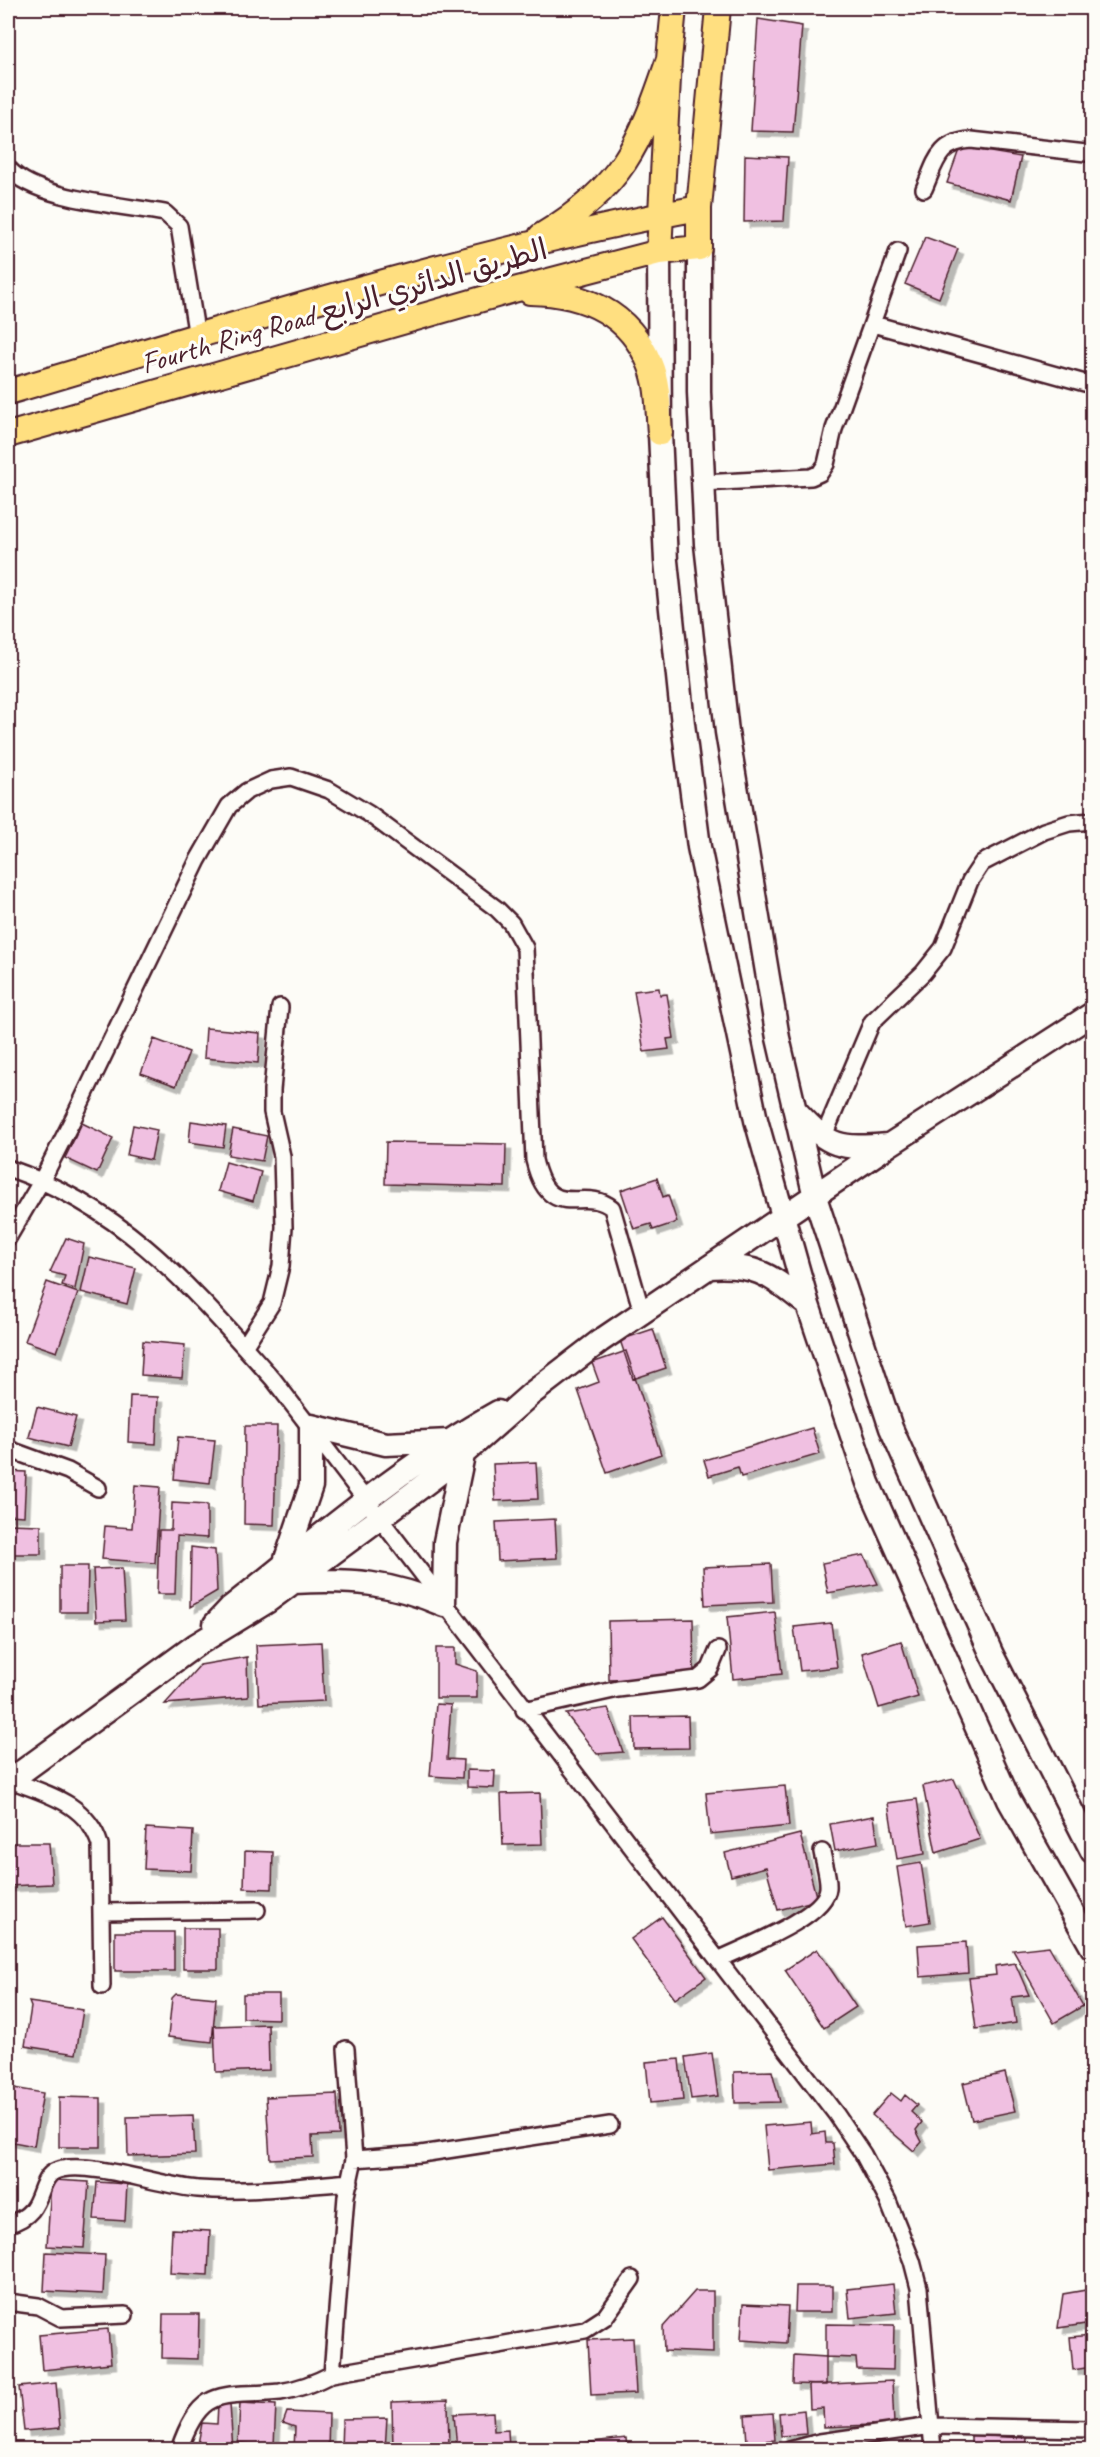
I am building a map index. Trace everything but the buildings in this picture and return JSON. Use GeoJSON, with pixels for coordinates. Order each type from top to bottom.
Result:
{"type":"FeatureCollection","features":[{"type":"Feature","properties":{"kind":"main road"},"geometry":{"type":"LineString","coordinates":[[674,8],[669,59],[659,252],[660,433],[666,561],[699,847],[756,1120],[781,1218],[868,1483],[1009,1800],[1092,1947]]}},
{"type":"Feature","properties":{"kind":"main road"},"geometry":{"type":"LineString","coordinates":[[718,8],[699,208],[698,340],[705,544],[727,732],[778,1038],[815,1197],[891,1428],[992,1655],[1092,1851]]}},
{"type":"Feature","properties":{"kind":"main road"},"geometry":{"type":"LineString","coordinates":[[524,246],[586,207],[606,188],[631,153],[650,115],[669,59]]}},
{"type":"Feature","properties":{"kind":"main road","name":"Fourth Ring Road الطريق الدائري الرابع"},"geometry":{"type":"LineString","coordinates":[[8,392],[524,246],[699,208]]}},
{"type":"Feature","properties":{"kind":"main road","name":"Fourth Ring Road الطريق الدائري الرابع"},"geometry":{"type":"LineString","coordinates":[[8,435],[510,291],[659,252],[699,248]]}},
{"type":"Feature","properties":{"kind":"main road"},"geometry":{"type":"LineString","coordinates":[[510,291],[552,292],[583,298],[611,313],[634,336],[651,364],[660,433]]}},
{"type":"Feature","properties":{"kind":"main road"},"geometry":{"type":"LineString","coordinates":[[9,1781],[196,1645],[237,1621],[367,1500],[457,1448],[642,1312],[889,1145],[1092,1014]]}},
{"type":"Feature","properties":{"kind":"main road"},"geometry":{"type":"LineString","coordinates":[[797,1112],[823,1138],[854,1148],[889,1145]]}},
{"type":"Feature","properties":{"kind":"main road"},"geometry":{"type":"LineString","coordinates":[[709,1267],[734,1266],[757,1269],[773,1278],[808,1305]]}},
{"type":"Feature","properties":{"kind":"main road"},"geometry":{"type":"LineString","coordinates":[[289,1573],[311,1486],[311,1426],[386,1444],[457,1448]]}},
{"type":"Feature","properties":{"kind":"main road"},"geometry":{"type":"LineString","coordinates":[[289,1573],[380,1518],[457,1448]]}},
{"type":"Feature","properties":{"kind":"main road"},"geometry":{"type":"LineString","coordinates":[[289,1573],[371,1582],[414,1592],[444,1605],[446,1542],[457,1448]]}},
{"type":"Feature","properties":{"kind":"street"},"geometry":{"type":"LineString","coordinates":[[924,189],[939,156],[946,146],[956,141],[971,140],[1086,153],[1092,150]]}},
{"type":"Feature","properties":{"kind":"street"},"geometry":{"type":"LineString","coordinates":[[8,168],[17,179],[48,191],[165,213],[172,218],[179,226],[197,337]]}},
{"type":"Feature","properties":{"kind":"street"},"geometry":{"type":"LineString","coordinates":[[703,483],[811,477],[820,473],[826,464],[834,429],[898,251]]}},
{"type":"Feature","properties":{"kind":"street"},"geometry":{"type":"LineString","coordinates":[[873,324],[1092,385]]}},
{"type":"Feature","properties":{"kind":"street"},"geometry":{"type":"LineString","coordinates":[[8,1238],[42,1180],[198,860],[229,806],[248,791],[263,784],[291,777],[329,790],[369,814],[497,909],[520,936],[525,948],[534,1160],[538,1176],[544,1187],[554,1196],[568,1201],[604,1202],[612,1208],[642,1312]]}},
{"type":"Feature","properties":{"kind":"street"},"geometry":{"type":"LineString","coordinates":[[823,1138],[872,1022],[923,973],[943,948],[970,881],[982,863],[1044,831],[1069,823],[1092,821]]}},
{"type":"Feature","properties":{"kind":"street"},"geometry":{"type":"LineString","coordinates":[[244,1347],[272,1303],[281,1266],[284,1227],[282,1156],[272,1112],[280,1007]]}},
{"type":"Feature","properties":{"kind":"street"},"geometry":{"type":"LineString","coordinates":[[8,1168],[42,1180],[90,1206],[156,1253],[186,1281],[244,1347],[311,1426],[524,1710],[836,2114],[863,2154],[888,2201],[905,2240],[919,2288],[933,2450]]}},
{"type":"Feature","properties":{"kind":"street"},"geometry":{"type":"LineString","coordinates":[[8,1449],[68,1471],[98,1488]]}},
{"type":"Feature","properties":{"kind":"street"},"geometry":{"type":"LineString","coordinates":[[524,1710],[618,1689],[698,1679],[710,1669],[718,1650]]}},
{"type":"Feature","properties":{"kind":"street"},"geometry":{"type":"LineString","coordinates":[[9,1781],[73,1806],[95,1830],[100,1845],[102,1986]]}},
{"type":"Feature","properties":{"kind":"street"},"geometry":{"type":"LineString","coordinates":[[718,1960],[799,1921],[823,1904],[828,1889],[822,1852]]}},
{"type":"Feature","properties":{"kind":"street"},"geometry":{"type":"LineString","coordinates":[[102,1912],[257,1910]]}},
{"type":"Feature","properties":{"kind":"street"},"geometry":{"type":"LineString","coordinates":[[332,2374],[342,2241],[354,2159],[346,2049]]}},
{"type":"Feature","properties":{"kind":"street"},"geometry":{"type":"LineString","coordinates":[[354,2159],[421,2154],[610,2125]]}},
{"type":"Feature","properties":{"kind":"street"},"geometry":{"type":"LineString","coordinates":[[8,2224],[19,2221],[32,2212],[45,2179],[53,2172],[62,2169],[109,2173],[195,2189],[234,2191],[350,2182]]}},
{"type":"Feature","properties":{"kind":"street"},"geometry":{"type":"LineString","coordinates":[[179,2450],[191,2420],[211,2400],[223,2394],[280,2392],[301,2388],[332,2374],[585,2330],[605,2317],[632,2279]]}},
{"type":"Feature","properties":{"kind":"street"},"geometry":{"type":"LineString","coordinates":[[8,2302],[38,2306],[61,2318],[125,2315]]}},
{"type":"Feature","properties":{"kind":"street"},"geometry":{"type":"LineString","coordinates":[[790,2450],[820,2442],[932,2426],[1092,2429]]}}]}
